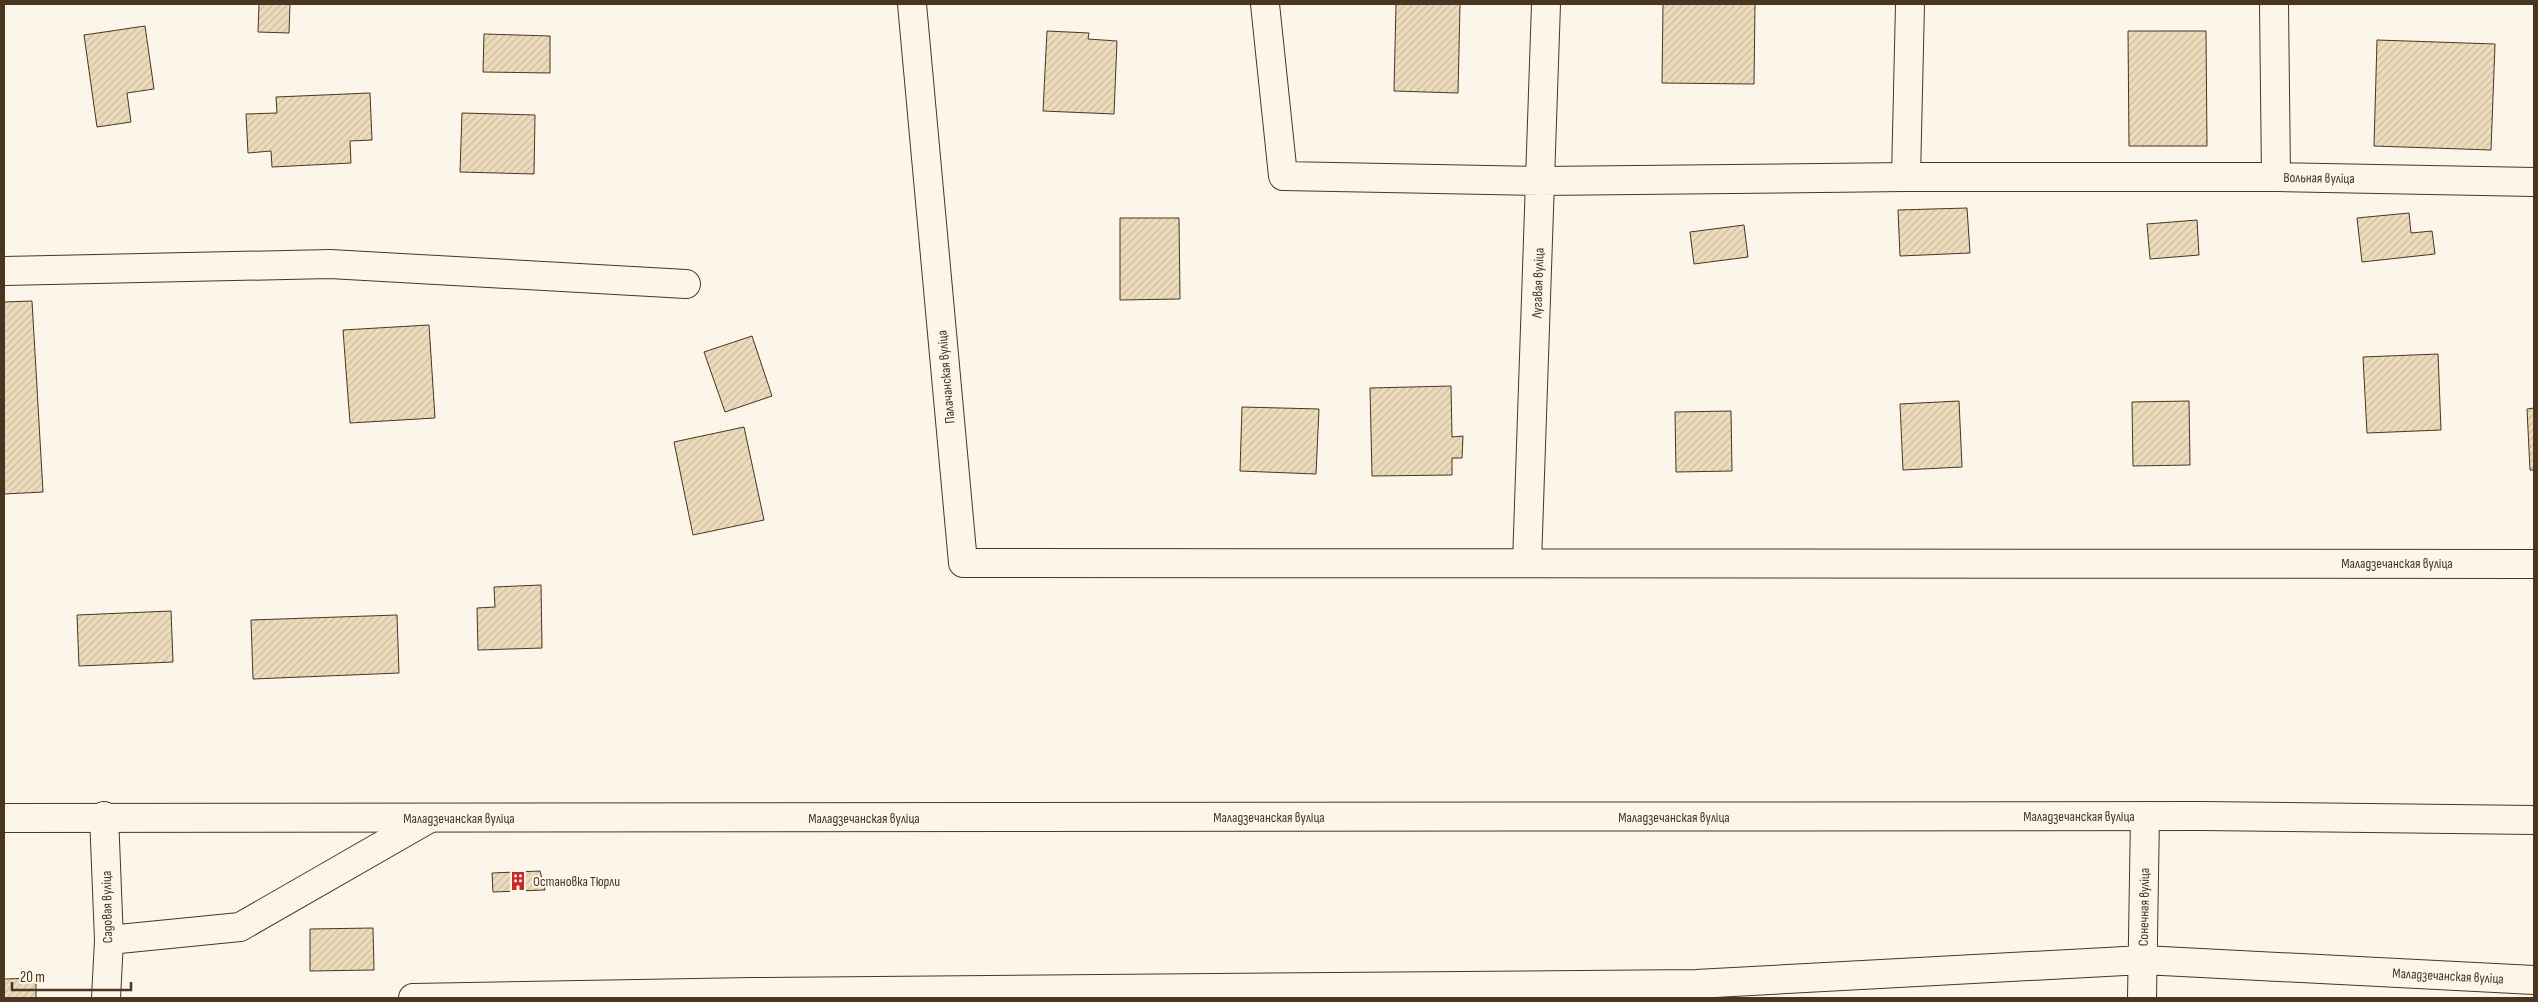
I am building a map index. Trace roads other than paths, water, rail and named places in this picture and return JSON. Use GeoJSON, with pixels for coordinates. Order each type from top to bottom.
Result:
{"type":"FeatureCollection","features":[{"type":"Feature","properties":{"kind":"street","name":"Палачанская вуліца"},"geometry":{"type":"LineString","coordinates":[[912,4],[963,563],[1150,564]]}},
{"type":"Feature","properties":{"kind":"street"},"geometry":{"type":"LineString","coordinates":[[1265,4],[1284,176],[1542,181],[1906,177],[2276,177]]}},
{"type":"Feature","properties":{"kind":"street","name":"Лугавая вуліца"},"geometry":{"type":"LineString","coordinates":[[1527,563],[1542,181],[1546,4]]}},
{"type":"Feature","properties":{"kind":"street"},"geometry":{"type":"LineString","coordinates":[[1906,177],[1910,4]]}},
{"type":"Feature","properties":{"kind":"street","name":"Вольная вуліца"},"geometry":{"type":"LineString","coordinates":[[2274,4],[2276,177],[2534,182]]}},
{"type":"Feature","properties":{"kind":"street"},"geometry":{"type":"LineString","coordinates":[[4,270],[330,264],[686,284]]}},
{"type":"Feature","properties":{"kind":"street","name":"Маладзечанская вуліца"},"geometry":{"type":"LineString","coordinates":[[1150,564],[2534,564]]}},
{"type":"Feature","properties":{"kind":"street","name":"Маладзечанская вуліца"},"geometry":{"type":"LineString","coordinates":[[4,818],[104,816],[430,818],[2145,816],[2534,820]]}},
{"type":"Feature","properties":{"kind":"street","name":"Садовая вуліца"},"geometry":{"type":"LineString","coordinates":[[104,816],[108,940],[106,998]]}},
{"type":"Feature","properties":{"kind":"street","name":"Сонечная вуліца"},"geometry":{"type":"LineString","coordinates":[[2142,998],[2145,816]]}},
{"type":"Feature","properties":{"kind":"street"},"geometry":{"type":"LineString","coordinates":[[108,940],[240,927],[430,818]]}},
{"type":"Feature","properties":{"kind":"street","name":"Маладзечанская вуліца"},"geometry":{"type":"LineString","coordinates":[[412,998],[1429,992],[1696,984],[2143,960],[2534,980]]}},
{"type":"Feature","properties":{"kind":"place","name":"Остановка Тюрли"},"geometry":{"type":"Point","coordinates":[518,881]}}]}
